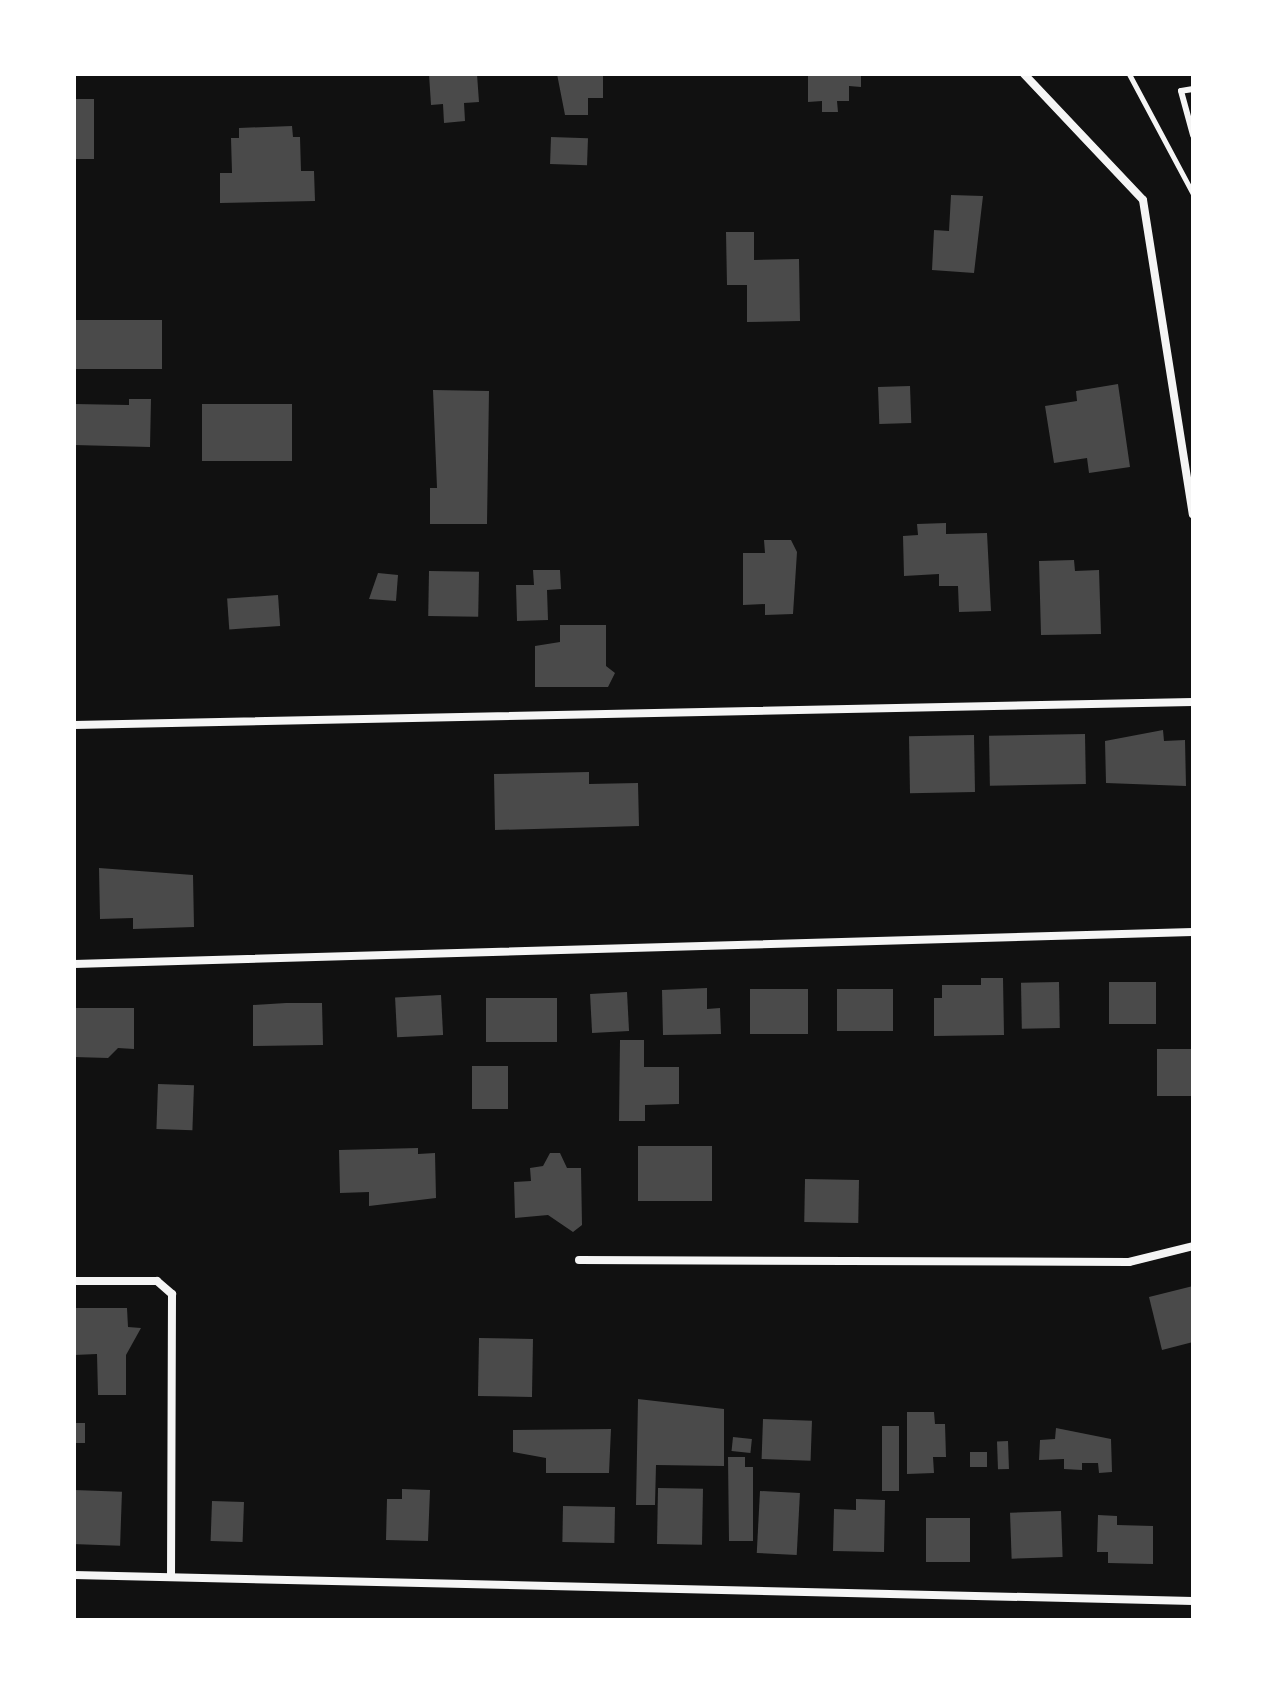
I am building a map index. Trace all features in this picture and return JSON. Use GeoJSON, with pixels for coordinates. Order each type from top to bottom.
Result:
{"type":"FeatureCollection","features":[{"type":"Feature","properties":{"kind":"street"},"geometry":{"type":"LineString","coordinates":[[1024,74],[1143,200],[1193,514]]}},
{"type":"Feature","properties":{"kind":"street"},"geometry":{"type":"LineString","coordinates":[[74,725],[1193,702]]}},
{"type":"Feature","properties":{"kind":"street"},"geometry":{"type":"LineString","coordinates":[[74,964],[1193,932]]}},
{"type":"Feature","properties":{"kind":"street"},"geometry":{"type":"LineString","coordinates":[[579,1260],[1129,1262],[1193,1246]]}},
{"type":"Feature","properties":{"kind":"street"},"geometry":{"type":"LineString","coordinates":[[74,1281],[157,1281],[172,1294],[171,1576]]}},
{"type":"Feature","properties":{"kind":"street"},"geometry":{"type":"LineString","coordinates":[[74,1575],[1193,1601]]}},
{"type":"Feature","properties":{"kind":"lane"},"geometry":{"type":"LineString","coordinates":[[1193,89],[1181,91],[1193,135]]}},
{"type":"Feature","properties":{"kind":"path"},"geometry":{"type":"LineString","coordinates":[[1129,74],[1193,194]]}},
{"type":"Feature","properties":{"kind":"building"},"geometry":{"type":"Polygon","coordinates":[[[429,74],[477,74],[479,102],[464,103],[465,121],[444,123],[443,104],[431,105],[429,74]]]}},
{"type":"Feature","properties":{"kind":"building"},"geometry":{"type":"Polygon","coordinates":[[[557,74],[603,74],[603,98],[588,98],[588,115],[565,115],[557,74]]]}},
{"type":"Feature","properties":{"kind":"building"},"geometry":{"type":"Polygon","coordinates":[[[808,74],[861,74],[861,87],[849,86],[849,101],[837,101],[838,112],[822,112],[822,101],[808,102],[808,74]]]}},
{"type":"Feature","properties":{"kind":"building"},"geometry":{"type":"Polygon","coordinates":[[[74,99],[94,99],[94,159],[74,159],[74,99]]]}},
{"type":"Feature","properties":{"kind":"building"},"geometry":{"type":"Polygon","coordinates":[[[292,126],[293,137],[300,137],[301,171],[314,171],[315,201],[220,203],[220,173],[232,173],[231,138],[239,138],[239,128],[292,126]]]}},
{"type":"Feature","properties":{"kind":"building"},"geometry":{"type":"Polygon","coordinates":[[[551,137],[588,138],[587,165],[550,164],[551,137]]]}},
{"type":"Feature","properties":{"kind":"building"},"geometry":{"type":"Polygon","coordinates":[[[951,195],[983,196],[974,273],[932,270],[934,230],[949,231],[951,195]]]}},
{"type":"Feature","properties":{"kind":"building"},"geometry":{"type":"Polygon","coordinates":[[[726,232],[754,232],[754,260],[799,259],[800,321],[747,322],[747,285],[727,285],[726,232]]]}},
{"type":"Feature","properties":{"kind":"building"},"geometry":{"type":"Polygon","coordinates":[[[74,320],[162,320],[162,369],[74,369],[74,320]]]}},
{"type":"Feature","properties":{"kind":"building"},"geometry":{"type":"Polygon","coordinates":[[[1118,384],[1130,467],[1089,473],[1087,458],[1054,463],[1045,406],[1077,401],[1076,391],[1118,384]]]}},
{"type":"Feature","properties":{"kind":"building"},"geometry":{"type":"Polygon","coordinates":[[[910,386],[911,423],[879,424],[878,387],[910,386]]]}},
{"type":"Feature","properties":{"kind":"building"},"geometry":{"type":"Polygon","coordinates":[[[433,390],[489,391],[487,524],[430,524],[430,488],[437,488],[433,390]]]}},
{"type":"Feature","properties":{"kind":"building"},"geometry":{"type":"Polygon","coordinates":[[[129,399],[151,399],[150,447],[74,445],[74,404],[129,405],[129,399]]]}},
{"type":"Feature","properties":{"kind":"building"},"geometry":{"type":"Polygon","coordinates":[[[202,404],[292,404],[292,461],[202,461],[202,404]]]}},
{"type":"Feature","properties":{"kind":"building"},"geometry":{"type":"Polygon","coordinates":[[[946,523],[946,534],[987,533],[991,611],[959,612],[958,586],[939,586],[939,574],[904,576],[903,536],[918,535],[917,524],[946,523]]]}},
{"type":"Feature","properties":{"kind":"building"},"geometry":{"type":"Polygon","coordinates":[[[764,540],[791,540],[797,552],[793,614],[765,615],[765,604],[743,605],[743,553],[765,553],[764,540]]]}},
{"type":"Feature","properties":{"kind":"building"},"geometry":{"type":"Polygon","coordinates":[[[1074,560],[1075,571],[1099,570],[1101,634],[1041,635],[1039,561],[1074,560]]]}},
{"type":"Feature","properties":{"kind":"building"},"geometry":{"type":"Polygon","coordinates":[[[533,570],[560,570],[561,589],[547,590],[548,620],[517,621],[516,585],[534,585],[533,570]]]}},
{"type":"Feature","properties":{"kind":"building"},"geometry":{"type":"Polygon","coordinates":[[[429,571],[479,572],[478,617],[428,616],[429,571]]]}},
{"type":"Feature","properties":{"kind":"building"},"geometry":{"type":"Polygon","coordinates":[[[378,573],[398,575],[396,601],[369,599],[378,573]]]}},
{"type":"Feature","properties":{"kind":"building"},"geometry":{"type":"Polygon","coordinates":[[[278,595],[280,626],[229,629],[227,599],[278,595]]]}},
{"type":"Feature","properties":{"kind":"building"},"geometry":{"type":"Polygon","coordinates":[[[560,625],[606,625],[606,666],[615,673],[608,687],[535,687],[535,646],[560,642],[560,625]]]}},
{"type":"Feature","properties":{"kind":"building"},"geometry":{"type":"Polygon","coordinates":[[[1163,730],[1164,741],[1185,740],[1186,786],[1106,783],[1105,741],[1163,730]]]}},
{"type":"Feature","properties":{"kind":"building"},"geometry":{"type":"Polygon","coordinates":[[[1085,734],[1086,784],[990,786],[989,736],[1085,734]]]}},
{"type":"Feature","properties":{"kind":"building"},"geometry":{"type":"Polygon","coordinates":[[[974,735],[975,792],[910,793],[909,736],[974,735]]]}},
{"type":"Feature","properties":{"kind":"building"},"geometry":{"type":"Polygon","coordinates":[[[589,772],[589,784],[638,783],[639,826],[495,830],[494,774],[589,772]]]}},
{"type":"Feature","properties":{"kind":"building"},"geometry":{"type":"Polygon","coordinates":[[[99,868],[193,875],[194,927],[133,929],[133,918],[100,919],[99,868]]]}},
{"type":"Feature","properties":{"kind":"building"},"geometry":{"type":"Polygon","coordinates":[[[981,978],[1003,978],[1004,1035],[934,1036],[934,998],[942,998],[942,985],[981,985],[981,978]]]}},
{"type":"Feature","properties":{"kind":"building"},"geometry":{"type":"Polygon","coordinates":[[[1059,982],[1060,1028],[1022,1029],[1021,983],[1059,982]]]}},
{"type":"Feature","properties":{"kind":"building"},"geometry":{"type":"Polygon","coordinates":[[[1109,982],[1156,982],[1156,1024],[1109,1024],[1109,982]]]}},
{"type":"Feature","properties":{"kind":"building"},"geometry":{"type":"Polygon","coordinates":[[[707,988],[707,1009],[720,1008],[721,1034],[663,1035],[662,990],[707,988]]]}},
{"type":"Feature","properties":{"kind":"building"},"geometry":{"type":"Polygon","coordinates":[[[750,989],[808,989],[808,1034],[750,1034],[750,989]]]}},
{"type":"Feature","properties":{"kind":"building"},"geometry":{"type":"Polygon","coordinates":[[[837,989],[893,989],[893,1031],[837,1031],[837,989]]]}},
{"type":"Feature","properties":{"kind":"building"},"geometry":{"type":"Polygon","coordinates":[[[627,992],[629,1031],[592,1033],[590,994],[627,992]]]}},
{"type":"Feature","properties":{"kind":"building"},"geometry":{"type":"Polygon","coordinates":[[[441,995],[443,1035],[397,1037],[395,997],[441,995]]]}},
{"type":"Feature","properties":{"kind":"building"},"geometry":{"type":"Polygon","coordinates":[[[486,998],[557,998],[557,1042],[486,1042],[486,998]]]}},
{"type":"Feature","properties":{"kind":"building"},"geometry":{"type":"Polygon","coordinates":[[[322,1003],[323,1045],[253,1046],[253,1005],[322,1003]]]}},
{"type":"Feature","properties":{"kind":"building"},"geometry":{"type":"Polygon","coordinates":[[[74,1008],[134,1008],[134,1049],[118,1048],[108,1058],[74,1057],[74,1008]]]}},
{"type":"Feature","properties":{"kind":"building"},"geometry":{"type":"Polygon","coordinates":[[[620,1040],[644,1040],[644,1067],[679,1067],[679,1104],[645,1105],[645,1121],[619,1121],[620,1040]]]}},
{"type":"Feature","properties":{"kind":"building"},"geometry":{"type":"Polygon","coordinates":[[[1157,1049],[1193,1049],[1193,1096],[1157,1096],[1157,1049]]]}},
{"type":"Feature","properties":{"kind":"building"},"geometry":{"type":"Polygon","coordinates":[[[472,1066],[508,1066],[508,1109],[472,1109],[472,1066]]]}},
{"type":"Feature","properties":{"kind":"building"},"geometry":{"type":"Polygon","coordinates":[[[158,1084],[194,1085],[192,1130],[156,1129],[158,1084]]]}},
{"type":"Feature","properties":{"kind":"building"},"geometry":{"type":"Polygon","coordinates":[[[638,1146],[712,1146],[712,1201],[638,1201],[638,1146]]]}},
{"type":"Feature","properties":{"kind":"building"},"geometry":{"type":"Polygon","coordinates":[[[418,1148],[418,1154],[435,1153],[436,1198],[369,1206],[369,1192],[340,1193],[339,1150],[418,1148]]]}},
{"type":"Feature","properties":{"kind":"building"},"geometry":{"type":"Polygon","coordinates":[[[550,1153],[560,1153],[567,1168],[581,1168],[582,1225],[573,1232],[548,1215],[515,1218],[514,1182],[531,1181],[530,1168],[543,1166],[550,1153]]]}},
{"type":"Feature","properties":{"kind":"building"},"geometry":{"type":"Polygon","coordinates":[[[805,1179],[859,1180],[858,1223],[804,1222],[805,1179]]]}},
{"type":"Feature","properties":{"kind":"building"},"geometry":{"type":"Polygon","coordinates":[[[1193,1286],[1193,1342],[1162,1350],[1149,1297],[1193,1286]]]}},
{"type":"Feature","properties":{"kind":"building"},"geometry":{"type":"Polygon","coordinates":[[[74,1308],[127,1308],[128,1327],[141,1328],[126,1355],[126,1395],[98,1395],[97,1354],[74,1355],[74,1308]]]}},
{"type":"Feature","properties":{"kind":"building"},"geometry":{"type":"Polygon","coordinates":[[[479,1338],[533,1339],[532,1397],[478,1396],[479,1338]]]}},
{"type":"Feature","properties":{"kind":"building"},"geometry":{"type":"Polygon","coordinates":[[[638,1399],[724,1409],[724,1466],[656,1465],[655,1505],[636,1505],[638,1399]]]}},
{"type":"Feature","properties":{"kind":"building"},"geometry":{"type":"Polygon","coordinates":[[[907,1412],[934,1412],[935,1424],[945,1424],[946,1457],[933,1457],[934,1473],[907,1474],[907,1412]]]}},
{"type":"Feature","properties":{"kind":"building"},"geometry":{"type":"Polygon","coordinates":[[[763,1419],[812,1421],[811,1461],[762,1459],[763,1419]]]}},
{"type":"Feature","properties":{"kind":"building"},"geometry":{"type":"Polygon","coordinates":[[[74,1423],[85,1423],[85,1443],[74,1443],[74,1423]]]}},
{"type":"Feature","properties":{"kind":"building"},"geometry":{"type":"Polygon","coordinates":[[[882,1426],[899,1426],[899,1491],[882,1491],[882,1426]]]}},
{"type":"Feature","properties":{"kind":"building"},"geometry":{"type":"Polygon","coordinates":[[[1056,1428],[1111,1439],[1112,1472],[1099,1473],[1098,1463],[1082,1463],[1082,1470],[1064,1469],[1064,1459],[1039,1460],[1040,1440],[1055,1439],[1056,1428]]]}},
{"type":"Feature","properties":{"kind":"building"},"geometry":{"type":"Polygon","coordinates":[[[611,1429],[609,1473],[546,1473],[546,1458],[513,1452],[513,1430],[611,1429]]]}},
{"type":"Feature","properties":{"kind":"building"},"geometry":{"type":"Polygon","coordinates":[[[733,1437],[752,1439],[750,1453],[732,1451],[733,1437]]]}},
{"type":"Feature","properties":{"kind":"building"},"geometry":{"type":"Polygon","coordinates":[[[997,1441],[1008,1441],[1009,1469],[998,1469],[997,1441]]]}},
{"type":"Feature","properties":{"kind":"building"},"geometry":{"type":"Polygon","coordinates":[[[970,1452],[987,1452],[987,1467],[970,1467],[970,1452]]]}},
{"type":"Feature","properties":{"kind":"building"},"geometry":{"type":"Polygon","coordinates":[[[728,1457],[745,1457],[745,1467],[753,1467],[753,1541],[729,1541],[728,1457]]]}},
{"type":"Feature","properties":{"kind":"building"},"geometry":{"type":"Polygon","coordinates":[[[658,1488],[703,1489],[702,1545],[657,1544],[658,1488]]]}},
{"type":"Feature","properties":{"kind":"building"},"geometry":{"type":"Polygon","coordinates":[[[402,1489],[430,1490],[428,1541],[386,1540],[387,1499],[402,1499],[402,1489]]]}},
{"type":"Feature","properties":{"kind":"building"},"geometry":{"type":"Polygon","coordinates":[[[74,1490],[122,1492],[120,1546],[74,1544],[74,1490]]]}},
{"type":"Feature","properties":{"kind":"building"},"geometry":{"type":"Polygon","coordinates":[[[760,1491],[800,1493],[797,1555],[757,1553],[760,1491]]]}},
{"type":"Feature","properties":{"kind":"building"},"geometry":{"type":"Polygon","coordinates":[[[856,1499],[885,1500],[884,1552],[833,1551],[834,1509],[856,1510],[856,1499]]]}},
{"type":"Feature","properties":{"kind":"building"},"geometry":{"type":"Polygon","coordinates":[[[212,1501],[244,1502],[243,1542],[211,1541],[212,1501]]]}},
{"type":"Feature","properties":{"kind":"building"},"geometry":{"type":"Polygon","coordinates":[[[563,1506],[615,1507],[614,1543],[562,1542],[563,1506]]]}},
{"type":"Feature","properties":{"kind":"building"},"geometry":{"type":"Polygon","coordinates":[[[1061,1511],[1063,1557],[1012,1559],[1010,1513],[1061,1511]]]}},
{"type":"Feature","properties":{"kind":"building"},"geometry":{"type":"Polygon","coordinates":[[[1098,1515],[1117,1516],[1117,1525],[1153,1526],[1153,1564],[1108,1563],[1108,1552],[1097,1552],[1098,1515]]]}},
{"type":"Feature","properties":{"kind":"building"},"geometry":{"type":"Polygon","coordinates":[[[926,1518],[970,1518],[970,1562],[926,1562],[926,1518]]]}}]}
